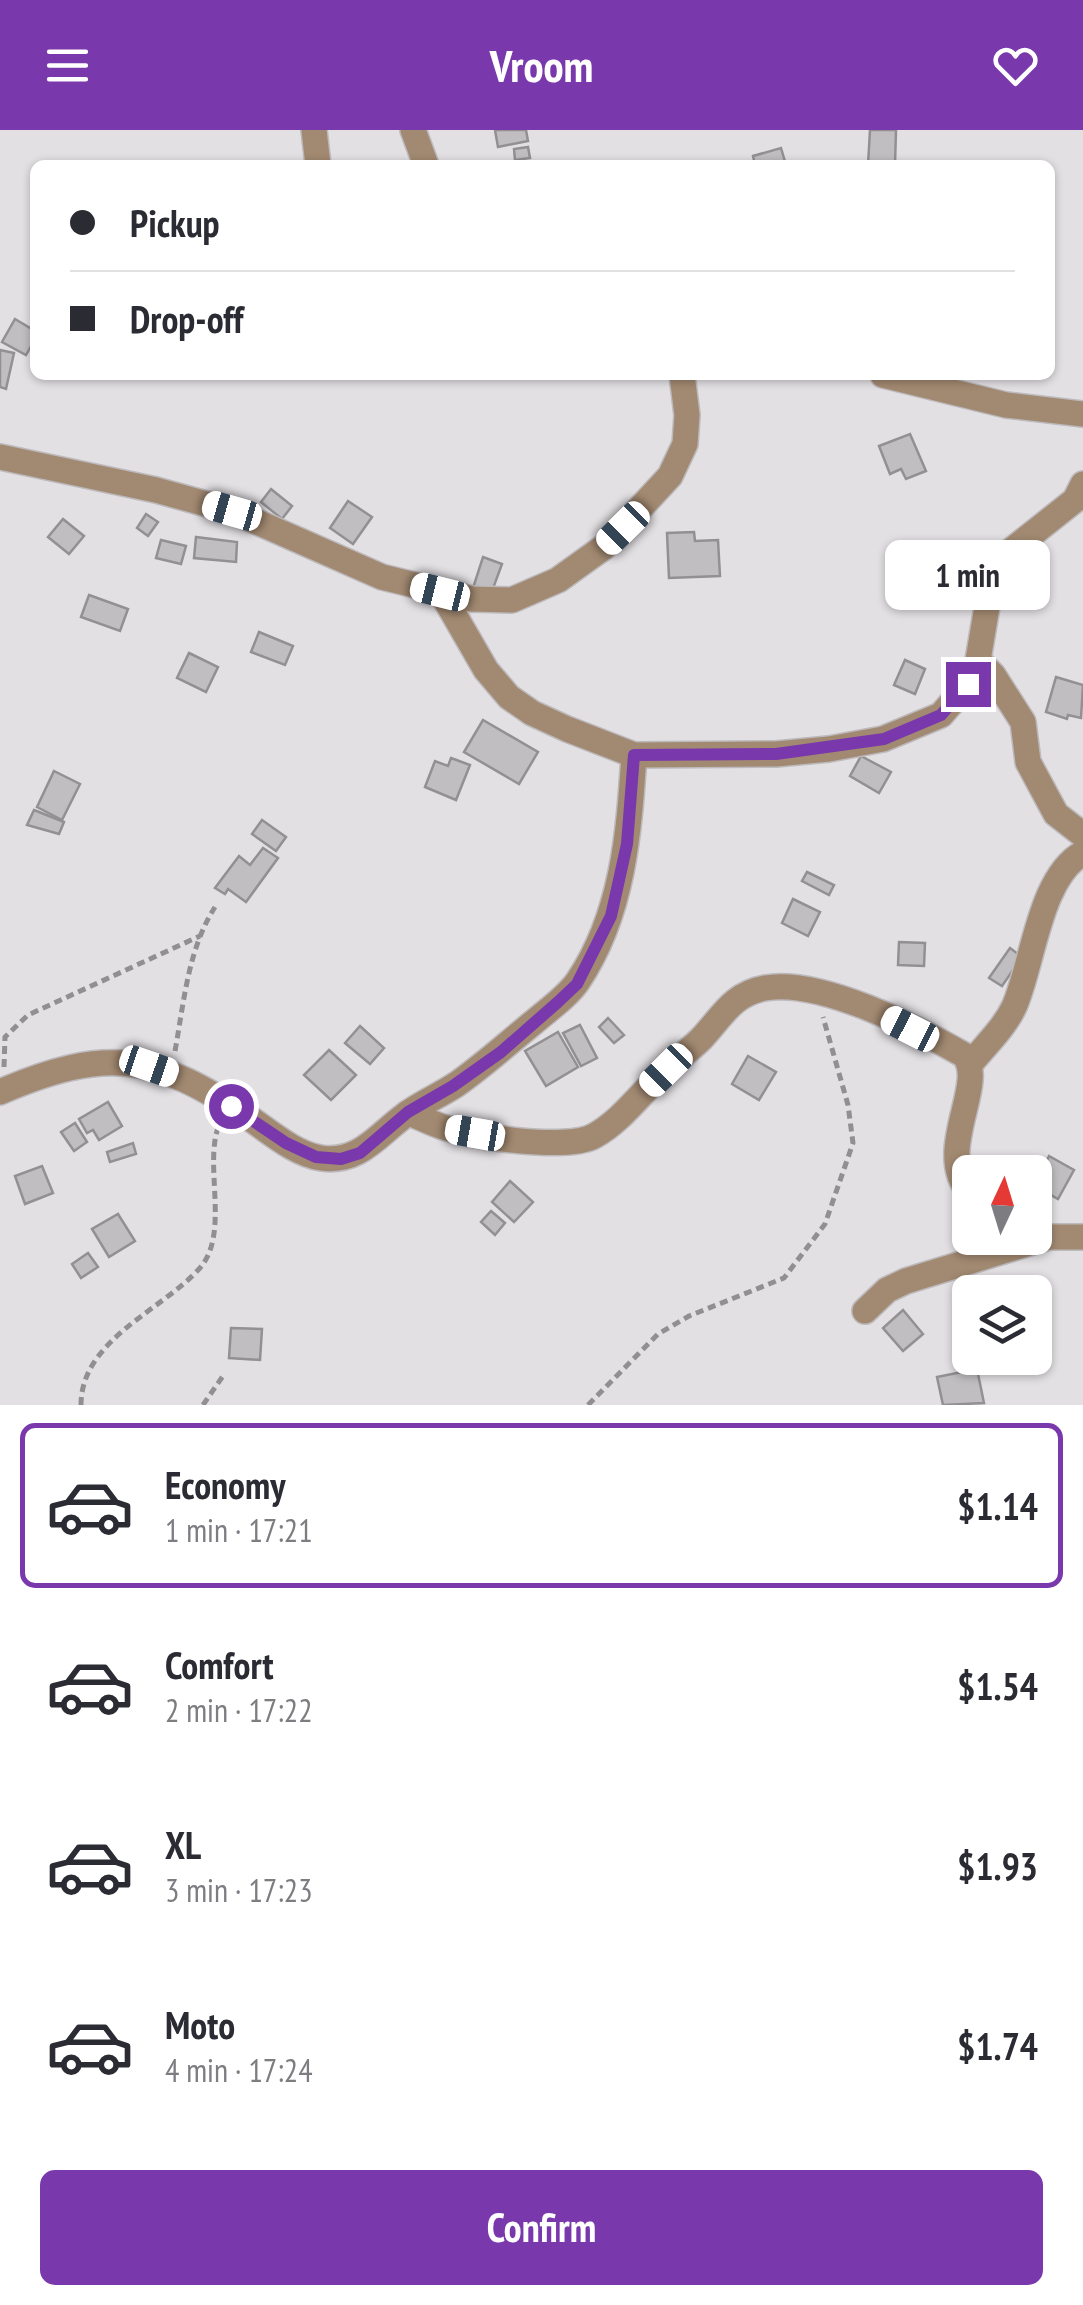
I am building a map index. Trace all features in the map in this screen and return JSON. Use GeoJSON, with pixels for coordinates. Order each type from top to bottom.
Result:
{"type":"FeatureCollection","features":[{"type":"Feature","properties":{"kind":"street"},"geometry":{"type":"LineString","coordinates":[[314,130],[317,160]]}},
{"type":"Feature","properties":{"kind":"street"},"geometry":{"type":"LineString","coordinates":[[413,130],[424,160]]}},
{"type":"Feature","properties":{"kind":"street"},"geometry":{"type":"LineString","coordinates":[[0,458],[156,490],[232,511],[382,577],[472,599],[512,600],[558,580],[604,547],[670,476],[685,444],[687,416],[683,380]]}},
{"type":"Feature","properties":{"kind":"street"},"geometry":{"type":"LineString","coordinates":[[904,380],[1006,404],[1083,414]]}},
{"type":"Feature","properties":{"kind":"street"},"geometry":{"type":"LineString","coordinates":[[440,592],[486,670],[509,698],[532,713],[634,755],[776,754],[884,739],[941,715],[968,684],[978,660],[991,583],[1012,550],[1075,500],[1083,484]]}},
{"type":"Feature","properties":{"kind":"street"},"geometry":{"type":"LineString","coordinates":[[978,660],[993,675],[1023,722],[1028,762],[1056,814],[1083,836]]}},
{"type":"Feature","properties":{"kind":"street"},"geometry":{"type":"LineString","coordinates":[[3,1091],[75,1067],[116,1062],[149,1066],[193,1081],[286,1143],[316,1157],[341,1159],[360,1153],[408,1112],[501,1052],[577,984],[611,916],[627,844],[634,755]]}},
{"type":"Feature","properties":{"kind":"street"},"geometry":{"type":"LineString","coordinates":[[957,1155],[971,1063],[1012,1012],[1046,904],[1061,876],[1083,853]]}},
{"type":"Feature","properties":{"kind":"street"},"geometry":{"type":"LineString","coordinates":[[408,1112],[446,1128],[578,1142],[595,1136],[622,1113],[702,1038],[725,1008],[743,995],[765,988],[790,986],[862,1004],[945,1044],[971,1063]]}},
{"type":"Feature","properties":{"kind":"street"},"geometry":{"type":"LineString","coordinates":[[1052,1236],[1083,1237]]}},
{"type":"Feature","properties":{"kind":"street"},"geometry":{"type":"LineString","coordinates":[[865,1311],[887,1290],[906,1281],[985,1255]]}},
{"type":"Feature","properties":{"kind":"path"},"geometry":{"type":"LineString","coordinates":[[171,1074],[189,975],[200,936],[216,907]]}},
{"type":"Feature","properties":{"kind":"path"},"geometry":{"type":"LineString","coordinates":[[3,1091],[4,1038],[11,1028],[28,1015],[200,936]]}},
{"type":"Feature","properties":{"kind":"path"},"geometry":{"type":"LineString","coordinates":[[588,1405],[658,1334],[688,1316],[784,1278],[825,1224],[854,1143],[828,1032],[813,991]]}},
{"type":"Feature","properties":{"kind":"path"},"geometry":{"type":"LineString","coordinates":[[81,1405],[87,1373],[119,1333],[143,1318],[202,1266],[214,1232],[214,1136],[231,1106]]}},
{"type":"Feature","properties":{"kind":"path"},"geometry":{"type":"LineString","coordinates":[[203,1405],[225,1374]]}},
{"type":"Feature","properties":{"kind":"building"},"geometry":{"type":"Polygon","coordinates":[[[495,130],[526,130],[528,141],[498,147],[495,130]]]}},
{"type":"Feature","properties":{"kind":"building"},"geometry":{"type":"Polygon","coordinates":[[[870,130],[896,130],[895,160],[868,160],[870,130]]]}},
{"type":"Feature","properties":{"kind":"building"},"geometry":{"type":"Polygon","coordinates":[[[528,147],[530,158],[515,160],[514,149],[528,147]]]}},
{"type":"Feature","properties":{"kind":"building"},"geometry":{"type":"Polygon","coordinates":[[[781,148],[785,160],[754,160],[753,156],[781,148]]]}},
{"type":"Feature","properties":{"kind":"building"},"geometry":{"type":"Polygon","coordinates":[[[15,319],[30,328],[26,355],[2,342],[15,319]]]}},
{"type":"Feature","properties":{"kind":"building"},"geometry":{"type":"Polygon","coordinates":[[[0,350],[14,353],[6,389],[0,387],[0,350]]]}},
{"type":"Feature","properties":{"kind":"building"},"geometry":{"type":"Polygon","coordinates":[[[910,434],[926,471],[906,479],[901,469],[890,474],[879,446],[910,434]]]}},
{"type":"Feature","properties":{"kind":"building"},"geometry":{"type":"Polygon","coordinates":[[[271,489],[292,506],[282,519],[261,502],[271,489]]]}},
{"type":"Feature","properties":{"kind":"building"},"geometry":{"type":"Polygon","coordinates":[[[348,501],[372,517],[353,544],[330,528],[348,501]]]}},
{"type":"Feature","properties":{"kind":"building"},"geometry":{"type":"Polygon","coordinates":[[[146,514],[158,522],[148,536],[137,528],[146,514]]]}},
{"type":"Feature","properties":{"kind":"building"},"geometry":{"type":"Polygon","coordinates":[[[63,519],[84,536],[69,554],[48,537],[63,519]]]}},
{"type":"Feature","properties":{"kind":"building"},"geometry":{"type":"Polygon","coordinates":[[[694,532],[695,541],[718,540],[720,576],[669,578],[667,533],[694,532]]]}},
{"type":"Feature","properties":{"kind":"building"},"geometry":{"type":"Polygon","coordinates":[[[196,537],[237,542],[236,562],[194,558],[196,537]]]}},
{"type":"Feature","properties":{"kind":"building"},"geometry":{"type":"Polygon","coordinates":[[[161,540],[186,546],[181,564],[156,558],[161,540]]]}},
{"type":"Feature","properties":{"kind":"building"},"geometry":{"type":"Polygon","coordinates":[[[483,557],[502,564],[491,594],[473,588],[483,557]]]}},
{"type":"Feature","properties":{"kind":"building"},"geometry":{"type":"Polygon","coordinates":[[[89,595],[128,609],[120,631],[81,617],[89,595]]]}},
{"type":"Feature","properties":{"kind":"building"},"geometry":{"type":"Polygon","coordinates":[[[259,632],[293,646],[285,665],[251,652],[259,632]]]}},
{"type":"Feature","properties":{"kind":"building"},"geometry":{"type":"Polygon","coordinates":[[[189,653],[218,667],[206,692],[177,678],[189,653]]]}},
{"type":"Feature","properties":{"kind":"building"},"geometry":{"type":"Polygon","coordinates":[[[905,660],[925,669],[915,694],[894,685],[905,660]]]}},
{"type":"Feature","properties":{"kind":"building"},"geometry":{"type":"Polygon","coordinates":[[[1056,677],[1083,685],[1081,718],[1068,715],[1067,719],[1046,712],[1056,677]]]}},
{"type":"Feature","properties":{"kind":"building"},"geometry":{"type":"Polygon","coordinates":[[[483,720],[538,752],[519,784],[464,752],[483,720]]]}},
{"type":"Feature","properties":{"kind":"building"},"geometry":{"type":"Polygon","coordinates":[[[861,756],[891,772],[879,793],[850,776],[861,756]]]}},
{"type":"Feature","properties":{"kind":"building"},"geometry":{"type":"Polygon","coordinates":[[[451,758],[470,765],[456,800],[425,787],[435,761],[448,766],[451,758]]]}},
{"type":"Feature","properties":{"kind":"building"},"geometry":{"type":"Polygon","coordinates":[[[54,771],[80,784],[62,820],[37,807],[54,771]]]}},
{"type":"Feature","properties":{"kind":"building"},"geometry":{"type":"Polygon","coordinates":[[[34,810],[64,822],[59,834],[27,825],[34,810]]]}},
{"type":"Feature","properties":{"kind":"building"},"geometry":{"type":"Polygon","coordinates":[[[262,820],[286,837],[276,851],[252,834],[262,820]]]}},
{"type":"Feature","properties":{"kind":"building"},"geometry":{"type":"Polygon","coordinates":[[[263,848],[278,858],[246,902],[228,889],[225,894],[215,888],[239,856],[250,865],[263,848]]]}},
{"type":"Feature","properties":{"kind":"building"},"geometry":{"type":"Polygon","coordinates":[[[807,872],[834,885],[829,895],[802,881],[807,872]]]}},
{"type":"Feature","properties":{"kind":"building"},"geometry":{"type":"Polygon","coordinates":[[[793,899],[820,912],[808,936],[782,923],[793,899]]]}},
{"type":"Feature","properties":{"kind":"building"},"geometry":{"type":"Polygon","coordinates":[[[899,942],[925,943],[924,966],[898,965],[899,942]]]}},
{"type":"Feature","properties":{"kind":"building"},"geometry":{"type":"Polygon","coordinates":[[[1010,948],[1022,957],[1002,986],[989,978],[1010,948]]]}},
{"type":"Feature","properties":{"kind":"building"},"geometry":{"type":"Polygon","coordinates":[[[608,1018],[624,1035],[614,1043],[599,1027],[608,1018]]]}},
{"type":"Feature","properties":{"kind":"building"},"geometry":{"type":"Polygon","coordinates":[[[580,1025],[597,1058],[581,1066],[563,1033],[580,1025]]]}},
{"type":"Feature","properties":{"kind":"building"},"geometry":{"type":"Polygon","coordinates":[[[360,1026],[384,1048],[370,1064],[345,1043],[360,1026]]]}},
{"type":"Feature","properties":{"kind":"building"},"geometry":{"type":"Polygon","coordinates":[[[558,1032],[578,1067],[546,1086],[525,1051],[558,1032]]]}},
{"type":"Feature","properties":{"kind":"building"},"geometry":{"type":"Polygon","coordinates":[[[329,1050],[356,1075],[331,1100],[304,1075],[329,1050]]]}},
{"type":"Feature","properties":{"kind":"building"},"geometry":{"type":"Polygon","coordinates":[[[748,1056],[776,1072],[759,1100],[732,1084],[748,1056]]]}},
{"type":"Feature","properties":{"kind":"building"},"geometry":{"type":"Polygon","coordinates":[[[108,1102],[122,1126],[99,1140],[93,1130],[87,1133],[79,1119],[108,1102]]]}},
{"type":"Feature","properties":{"kind":"building"},"geometry":{"type":"Polygon","coordinates":[[[75,1123],[87,1142],[74,1151],[61,1132],[75,1123]]]}},
{"type":"Feature","properties":{"kind":"building"},"geometry":{"type":"Polygon","coordinates":[[[133,1143],[136,1154],[110,1162],[107,1152],[133,1143]]]}},
{"type":"Feature","properties":{"kind":"building"},"geometry":{"type":"Polygon","coordinates":[[[1052,1158],[1074,1170],[1058,1199],[1052,1196],[1052,1158]]]}},
{"type":"Feature","properties":{"kind":"building"},"geometry":{"type":"Polygon","coordinates":[[[42,1166],[53,1193],[25,1204],[15,1176],[42,1166]]]}},
{"type":"Feature","properties":{"kind":"building"},"geometry":{"type":"Polygon","coordinates":[[[510,1181],[533,1202],[514,1222],[492,1202],[510,1181]]]}},
{"type":"Feature","properties":{"kind":"building"},"geometry":{"type":"Polygon","coordinates":[[[491,1211],[505,1223],[495,1235],[481,1222],[491,1211]]]}},
{"type":"Feature","properties":{"kind":"building"},"geometry":{"type":"Polygon","coordinates":[[[118,1214],[135,1241],[109,1257],[92,1229],[118,1214]]]}},
{"type":"Feature","properties":{"kind":"building"},"geometry":{"type":"Polygon","coordinates":[[[88,1253],[98,1267],[81,1278],[72,1264],[88,1253]]]}},
{"type":"Feature","properties":{"kind":"building"},"geometry":{"type":"Polygon","coordinates":[[[903,1310],[923,1334],[903,1351],[883,1328],[903,1310]]]}},
{"type":"Feature","properties":{"kind":"building"},"geometry":{"type":"Polygon","coordinates":[[[231,1328],[262,1329],[260,1360],[229,1358],[231,1328]]]}},
{"type":"Feature","properties":{"kind":"building"},"geometry":{"type":"Polygon","coordinates":[[[978,1375],[984,1403],[943,1405],[937,1377],[978,1375]]]}},
{"type":"Feature","properties":{"kind":"route"},"geometry":{"type":"LineString","coordinates":[[231,1106],[286,1143],[316,1157],[341,1159],[360,1153],[408,1112],[501,1052],[577,984],[611,916],[627,844],[634,755],[776,754],[884,739],[941,715],[968,684]]}}]}
